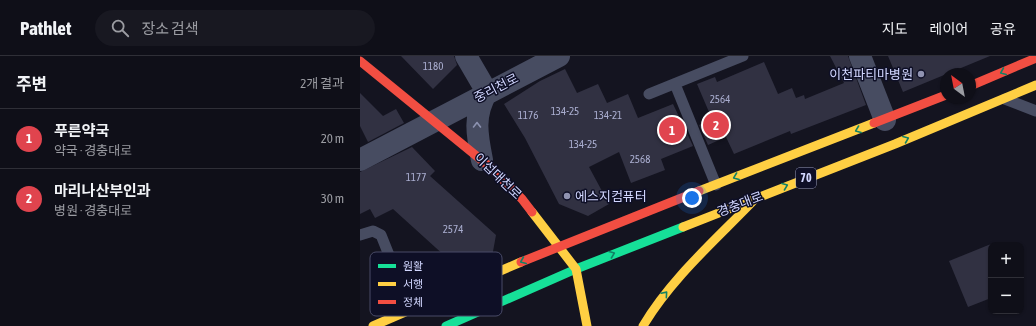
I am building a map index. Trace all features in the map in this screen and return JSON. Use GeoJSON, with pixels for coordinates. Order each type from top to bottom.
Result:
{"type":"FeatureCollection","features":[{"type":"Feature","properties":{"kind":"main road"},"geometry":{"type":"LineString","coordinates":[[976,83],[1036,58]]}},
{"type":"Feature","properties":{"kind":"main road","name":"이섭대천로"},"geometry":{"type":"LineString","coordinates":[[360,61],[482,160],[522,199],[576,269],[587,326]]}},
{"type":"Feature","properties":{"kind":"main road","name":"경충대로"},"geometry":{"type":"LineString","coordinates":[[502,301],[576,269],[1036,85]]}},
{"type":"Feature","properties":{"kind":"main road","name":"경충대로"},"geometry":{"type":"LineString","coordinates":[[502,270],[558,245],[885,120],[940,97]]}},
{"type":"Feature","properties":{"kind":"main road"},"geometry":{"type":"LineString","coordinates":[[642,326],[655,306],[696,260],[757,197]]}},
{"type":"Feature","properties":{"kind":"main road","name":"경충대로"},"geometry":{"type":"LineString","coordinates":[[373,326],[397,316]]}},
{"type":"Feature","properties":{"kind":"main road","name":"경충대로"},"geometry":{"type":"LineString","coordinates":[[446,326],[469,316]]}},
{"type":"Feature","properties":{"kind":"street"},"geometry":{"type":"LineString","coordinates":[[466,56],[487,92],[481,102],[476,125],[482,160]]}},
{"type":"Feature","properties":{"kind":"street","name":"중리천로"},"geometry":{"type":"LineString","coordinates":[[360,160],[487,92],[559,56]]}},
{"type":"Feature","properties":{"kind":"street"},"geometry":{"type":"LineString","coordinates":[[860,56],[885,120]]}},
{"type":"Feature","properties":{"kind":"lane"},"geometry":{"type":"LineString","coordinates":[[649,94],[743,56]]}},
{"type":"Feature","properties":{"kind":"lane"},"geometry":{"type":"LineString","coordinates":[[675,84],[716,185]]}},
{"type":"Feature","properties":{"kind":"lane"},"geometry":{"type":"LineString","coordinates":[[1004,99],[1036,110]]}},
{"type":"Feature","properties":{"kind":"lane"},"geometry":{"type":"LineString","coordinates":[[360,235],[373,231],[381,235],[388,252]]}},
{"type":"Feature","properties":{"kind":"building"},"geometry":{"type":"Polygon","coordinates":[[[401,56],[454,56],[457,65],[433,89],[401,56]]]}},
{"type":"Feature","properties":{"kind":"building"},"geometry":{"type":"Polygon","coordinates":[[[830,56],[848,56],[866,105],[791,134],[790,131],[734,154],[726,137],[708,145],[699,125],[712,119],[697,84],[715,77],[717,82],[764,62],[778,94],[792,88],[796,98],[804,95],[805,99],[844,83],[830,56]]]}},
{"type":"Feature","properties":{"kind":"building","name":"이천파티마병원"},"geometry":{"type":"Polygon","coordinates":[[[888,56],[990,56],[961,68],[940,68],[940,77],[903,92],[888,56]]]}},
{"type":"Feature","properties":{"kind":"building"},"geometry":{"type":"Polygon","coordinates":[[[565,69],[577,93],[598,84],[607,103],[628,94],[638,118],[673,104],[693,146],[661,159],[665,170],[631,183],[619,152],[589,167],[609,204],[588,216],[559,204],[525,138],[504,104],[540,81],[565,69]]]}},
{"type":"Feature","properties":{"kind":"building"},"geometry":{"type":"Polygon","coordinates":[[[360,93],[383,116],[396,109],[404,123],[368,142],[360,126],[360,93]]]}},
{"type":"Feature","properties":{"kind":"building"},"geometry":{"type":"Polygon","coordinates":[[[412,147],[435,171],[430,176],[496,235],[493,252],[440,252],[393,209],[375,218],[370,209],[360,214],[360,172],[412,147]]]}},
{"type":"Feature","properties":{"kind":"building"},"geometry":{"type":"Polygon","coordinates":[[[988,245],[988,299],[968,307],[949,261],[988,245]]]}},
{"type":"Feature","properties":{"kind":"traffic: fast"},"geometry":{"type":"LineString","coordinates":[[502,301],[576,269],[683,227]]}},
{"type":"Feature","properties":{"kind":"traffic: fast"},"geometry":{"type":"LineString","coordinates":[[446,326],[469,316]]}},
{"type":"Feature","properties":{"kind":"traffic: slow"},"geometry":{"type":"LineString","coordinates":[[683,227],[895,144],[1036,85]]}},
{"type":"Feature","properties":{"kind":"traffic: slow"},"geometry":{"type":"LineString","coordinates":[[699,191],[874,123]]}},
{"type":"Feature","properties":{"kind":"traffic: slow"},"geometry":{"type":"LineString","coordinates":[[643,326],[668,291],[696,258],[757,197]]}},
{"type":"Feature","properties":{"kind":"traffic: slow"},"geometry":{"type":"LineString","coordinates":[[532,212],[576,269],[587,326]]}},
{"type":"Feature","properties":{"kind":"traffic: slow"},"geometry":{"type":"LineString","coordinates":[[502,270],[521,262]]}},
{"type":"Feature","properties":{"kind":"traffic: slow"},"geometry":{"type":"LineString","coordinates":[[373,326],[396,316]]}},
{"type":"Feature","properties":{"kind":"traffic: jam"},"geometry":{"type":"LineString","coordinates":[[976,83],[1036,58]]}},
{"type":"Feature","properties":{"kind":"traffic: jam"},"geometry":{"type":"LineString","coordinates":[[360,61],[490,167],[522,199],[532,212]]}},
{"type":"Feature","properties":{"kind":"traffic: jam"},"geometry":{"type":"LineString","coordinates":[[874,123],[940,97]]}},
{"type":"Feature","properties":{"kind":"traffic: jam"},"geometry":{"type":"LineString","coordinates":[[521,262],[699,191]]}},
{"type":"Feature","properties":{"kind":"place","name":"이천파티마병원"},"geometry":{"type":"Point","coordinates":[921,74]}},
{"type":"Feature","properties":{"kind":"place","name":"마리나산부인과"},"geometry":{"type":"Point","coordinates":[716,125]}},
{"type":"Feature","properties":{"kind":"place","name":"푸른약국"},"geometry":{"type":"Point","coordinates":[672,130]}},
{"type":"Feature","properties":{"kind":"place","name":"에스지컴퓨터"},"geometry":{"type":"Point","coordinates":[567,196]}}]}
